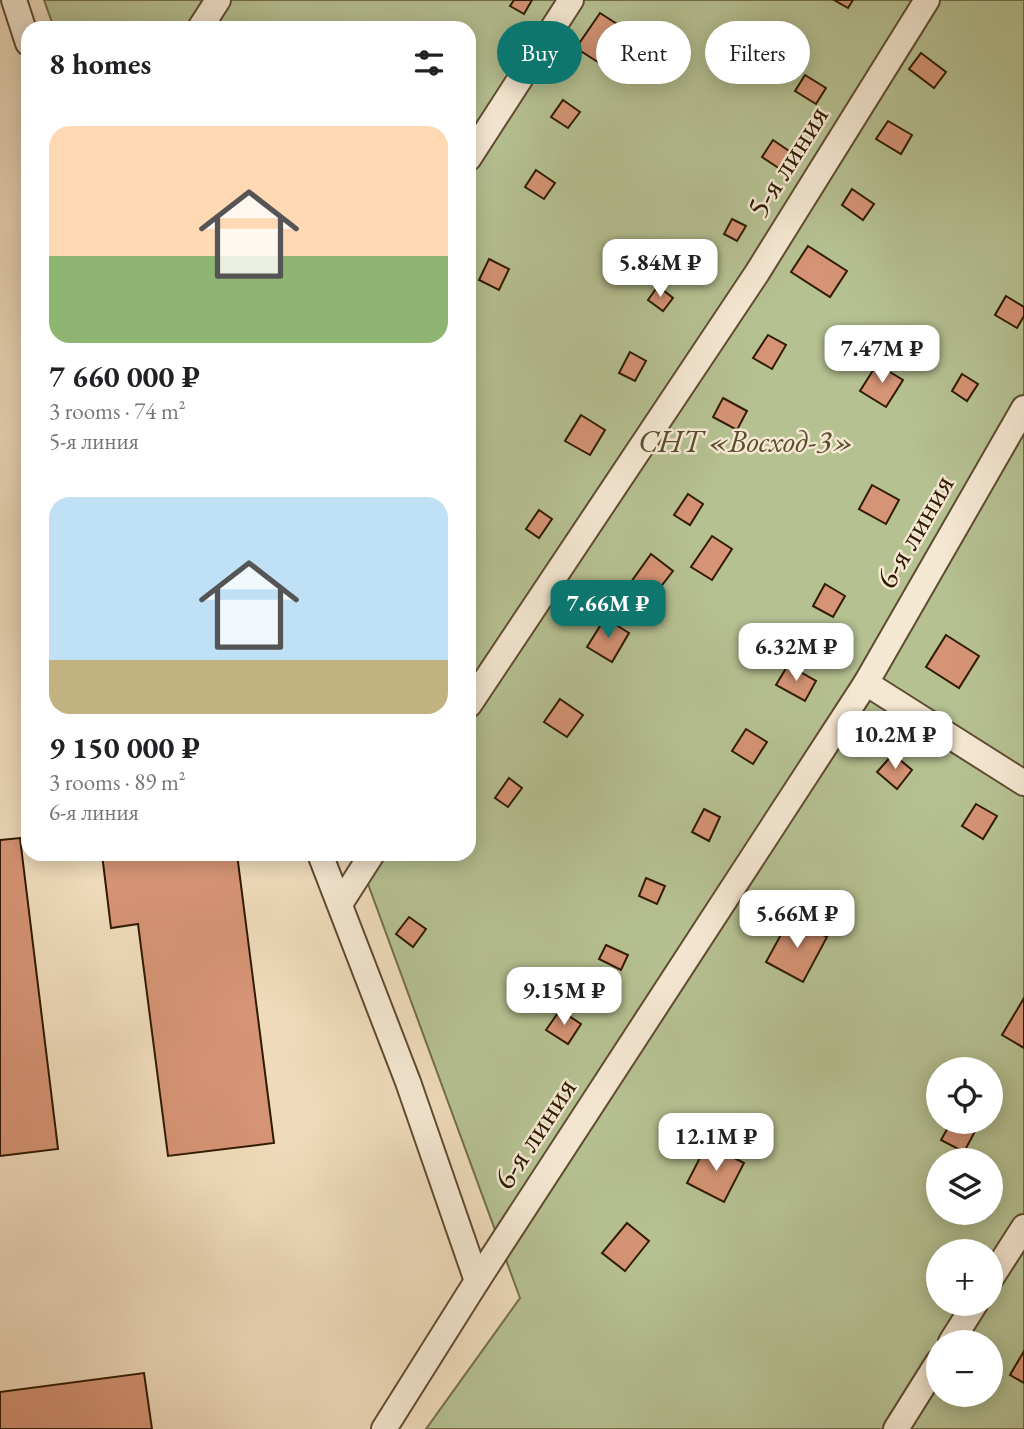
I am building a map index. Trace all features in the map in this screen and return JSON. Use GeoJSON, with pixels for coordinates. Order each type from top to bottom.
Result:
{"type":"FeatureCollection","features":[{"type":"Feature","properties":{"kind":"street"},"geometry":{"type":"LineString","coordinates":[[14,0],[21,22]]}},
{"type":"Feature","properties":{"kind":"street"},"geometry":{"type":"LineString","coordinates":[[204,21],[218,0]]}},
{"type":"Feature","properties":{"kind":"street"},"geometry":{"type":"LineString","coordinates":[[476,147],[571,0]]}},
{"type":"Feature","properties":{"kind":"street","name":"5-я линия"},"geometry":{"type":"LineString","coordinates":[[476,694],[757,273],[927,0]]}},
{"type":"Feature","properties":{"kind":"street","name":"6-я линия"},"geometry":{"type":"LineString","coordinates":[[384,1429],[477,1281],[866,683],[1021,419]]}},
{"type":"Feature","properties":{"kind":"street"},"geometry":{"type":"LineString","coordinates":[[866,683],[1024,783]]}},
{"type":"Feature","properties":{"kind":"street"},"geometry":{"type":"LineString","coordinates":[[323,861],[408,1082],[477,1281]]}},
{"type":"Feature","properties":{"kind":"street"},"geometry":{"type":"LineString","coordinates":[[340,904],[368,861]]}},
{"type":"Feature","properties":{"kind":"street"},"geometry":{"type":"LineString","coordinates":[[1003,1260],[1024,1227]]}},
{"type":"Feature","properties":{"kind":"street"},"geometry":{"type":"LineString","coordinates":[[896,1429],[926,1382]]}},
{"type":"Feature","properties":{"kind":"green space","name":"СНТ «Восход-3»"},"geometry":{"type":"Polygon","coordinates":[[[44,0],[1024,0],[1024,1429],[426,1429],[520,1298],[360,861],[476,861],[476,21],[52,21],[44,0]]]}},
{"type":"Feature","properties":{"kind":"building"},"geometry":{"type":"Polygon","coordinates":[[[514,0],[532,0],[524,14],[510,6],[514,0]]]}},
{"type":"Feature","properties":{"kind":"building"},"geometry":{"type":"Polygon","coordinates":[[[834,0],[853,0],[848,8],[834,0]]]}},
{"type":"Feature","properties":{"kind":"building"},"geometry":{"type":"Polygon","coordinates":[[[600,13],[612,21],[596,21],[596,61],[582,52],[582,39],[600,13]]]}},
{"type":"Feature","properties":{"kind":"building"},"geometry":{"type":"Polygon","coordinates":[[[921,53],[946,72],[934,88],[909,69],[921,53]]]}},
{"type":"Feature","properties":{"kind":"building"},"geometry":{"type":"Polygon","coordinates":[[[810,78],[826,88],[816,104],[795,91],[799,84],[810,84],[810,78]]]}},
{"type":"Feature","properties":{"kind":"building"},"geometry":{"type":"Polygon","coordinates":[[[563,100],[580,112],[568,128],[551,117],[563,100]]]}},
{"type":"Feature","properties":{"kind":"building"},"geometry":{"type":"Polygon","coordinates":[[[888,121],[912,135],[901,154],[876,139],[888,121]]]}},
{"type":"Feature","properties":{"kind":"building"},"geometry":{"type":"Polygon","coordinates":[[[773,140],[792,153],[780,169],[762,157],[773,140]]]}},
{"type":"Feature","properties":{"kind":"building"},"geometry":{"type":"Polygon","coordinates":[[[536,170],[555,183],[544,199],[525,187],[536,170]]]}},
{"type":"Feature","properties":{"kind":"building"},"geometry":{"type":"Polygon","coordinates":[[[852,189],[874,204],[863,220],[842,205],[852,189]]]}},
{"type":"Feature","properties":{"kind":"building"},"geometry":{"type":"Polygon","coordinates":[[[732,219],[746,226],[737,241],[724,234],[732,219]]]}},
{"type":"Feature","properties":{"kind":"building"},"geometry":{"type":"Polygon","coordinates":[[[808,246],[847,271],[830,297],[791,272],[808,246]]]}},
{"type":"Feature","properties":{"kind":"building"},"geometry":{"type":"Polygon","coordinates":[[[489,259],[509,269],[499,290],[479,280],[489,259]]]}},
{"type":"Feature","properties":{"kind":"building"},"geometry":{"type":"Polygon","coordinates":[[[658,286],[673,298],[663,311],[648,300],[658,286]]]}},
{"type":"Feature","properties":{"kind":"building"},"geometry":{"type":"Polygon","coordinates":[[[1006,296],[1024,307],[1024,316],[1017,328],[995,315],[1006,296]]]}},
{"type":"Feature","properties":{"kind":"building"},"geometry":{"type":"Polygon","coordinates":[[[768,335],[786,345],[772,369],[753,358],[768,335]]]}},
{"type":"Feature","properties":{"kind":"building"},"geometry":{"type":"Polygon","coordinates":[[[630,352],[646,361],[635,381],[619,373],[630,352]]]}},
{"type":"Feature","properties":{"kind":"building"},"geometry":{"type":"Polygon","coordinates":[[[877,364],[903,380],[886,407],[860,391],[877,364]]]}},
{"type":"Feature","properties":{"kind":"building"},"geometry":{"type":"Polygon","coordinates":[[[962,374],[978,384],[967,401],[952,391],[962,374]]]}},
{"type":"Feature","properties":{"kind":"building"},"geometry":{"type":"Polygon","coordinates":[[[723,398],[747,411],[737,430],[713,417],[723,398]]]}},
{"type":"Feature","properties":{"kind":"building"},"geometry":{"type":"Polygon","coordinates":[[[581,415],[605,430],[590,455],[565,441],[581,415]]]}},
{"type":"Feature","properties":{"kind":"building"},"geometry":{"type":"Polygon","coordinates":[[[872,485],[899,500],[886,524],[859,509],[872,485]]]}},
{"type":"Feature","properties":{"kind":"building"},"geometry":{"type":"Polygon","coordinates":[[[688,494],[703,504],[690,525],[674,515],[688,494]]]}},
{"type":"Feature","properties":{"kind":"building"},"geometry":{"type":"Polygon","coordinates":[[[539,510],[552,519],[539,538],[526,529],[539,510]]]}},
{"type":"Feature","properties":{"kind":"building"},"geometry":{"type":"Polygon","coordinates":[[[712,536],[732,549],[712,580],[691,567],[712,536]]]}},
{"type":"Feature","properties":{"kind":"building"},"geometry":{"type":"Polygon","coordinates":[[[651,554],[673,571],[652,598],[631,582],[651,554]]]}},
{"type":"Feature","properties":{"kind":"building"},"geometry":{"type":"Polygon","coordinates":[[[825,584],[845,596],[833,617],[813,606],[825,584]]]}},
{"type":"Feature","properties":{"kind":"building"},"geometry":{"type":"Polygon","coordinates":[[[605,618],[629,633],[612,662],[587,647],[605,618]]]}},
{"type":"Feature","properties":{"kind":"building"},"geometry":{"type":"Polygon","coordinates":[[[946,635],[979,656],[959,688],[926,667],[946,635]]]}},
{"type":"Feature","properties":{"kind":"building"},"geometry":{"type":"Polygon","coordinates":[[[788,665],[816,681],[805,701],[776,685],[788,665]]]}},
{"type":"Feature","properties":{"kind":"building"},"geometry":{"type":"Polygon","coordinates":[[[560,699],[583,715],[567,737],[544,722],[560,699]]]}},
{"type":"Feature","properties":{"kind":"building"},"geometry":{"type":"Polygon","coordinates":[[[746,729],[767,742],[753,764],[732,751],[746,729]]]}},
{"type":"Feature","properties":{"kind":"building"},"geometry":{"type":"Polygon","coordinates":[[[893,754],[912,770],[897,789],[877,772],[893,754]]]}},
{"type":"Feature","properties":{"kind":"building"},"geometry":{"type":"Polygon","coordinates":[[[509,778],[522,788],[508,807],[495,798],[509,778]]]}},
{"type":"Feature","properties":{"kind":"building"},"geometry":{"type":"Polygon","coordinates":[[[976,804],[997,816],[983,839],[962,826],[976,804]]]}},
{"type":"Feature","properties":{"kind":"building"},"geometry":{"type":"Polygon","coordinates":[[[704,809],[720,817],[709,841],[692,832],[704,809]]]}},
{"type":"Feature","properties":{"kind":"building"},"geometry":{"type":"Polygon","coordinates":[[[20,838],[58,1149],[0,1156],[0,840],[20,838]]]}},
{"type":"Feature","properties":{"kind":"building"},"geometry":{"type":"Polygon","coordinates":[[[103,861],[238,861],[274,1143],[168,1156],[138,924],[111,928],[103,861]]]}},
{"type":"Feature","properties":{"kind":"building"},"geometry":{"type":"Polygon","coordinates":[[[646,878],[665,886],[657,904],[639,896],[646,878]]]}},
{"type":"Feature","properties":{"kind":"building"},"geometry":{"type":"Polygon","coordinates":[[[409,917],[426,929],[413,947],[396,934],[409,917]]]}},
{"type":"Feature","properties":{"kind":"building"},"geometry":{"type":"Polygon","coordinates":[[[790,918],[827,937],[803,982],[766,962],[790,918]]]}},
{"type":"Feature","properties":{"kind":"building"},"geometry":{"type":"Polygon","coordinates":[[[606,945],[628,955],[621,970],[599,959],[606,945]]]}},
{"type":"Feature","properties":{"kind":"building"},"geometry":{"type":"Polygon","coordinates":[[[1024,998],[1024,1048],[1002,1035],[1024,998]]]}},
{"type":"Feature","properties":{"kind":"building"},"geometry":{"type":"Polygon","coordinates":[[[560,1010],[581,1024],[568,1044],[546,1030],[560,1010]]]}},
{"type":"Feature","properties":{"kind":"building"},"geometry":{"type":"Polygon","coordinates":[[[944,1134],[974,1134],[966,1148],[956,1148],[941,1140],[944,1134]]]}},
{"type":"Feature","properties":{"kind":"building"},"geometry":{"type":"Polygon","coordinates":[[[707,1144],[744,1163],[724,1202],[687,1183],[707,1144]]]}},
{"type":"Feature","properties":{"kind":"building"},"geometry":{"type":"Polygon","coordinates":[[[627,1223],[649,1241],[625,1271],[602,1253],[627,1223]]]}},
{"type":"Feature","properties":{"kind":"building"},"geometry":{"type":"Polygon","coordinates":[[[1024,1351],[1024,1383],[1010,1375],[1024,1351]]]}},
{"type":"Feature","properties":{"kind":"building"},"geometry":{"type":"Polygon","coordinates":[[[144,1373],[152,1429],[0,1429],[0,1392],[144,1373]]]}}]}
